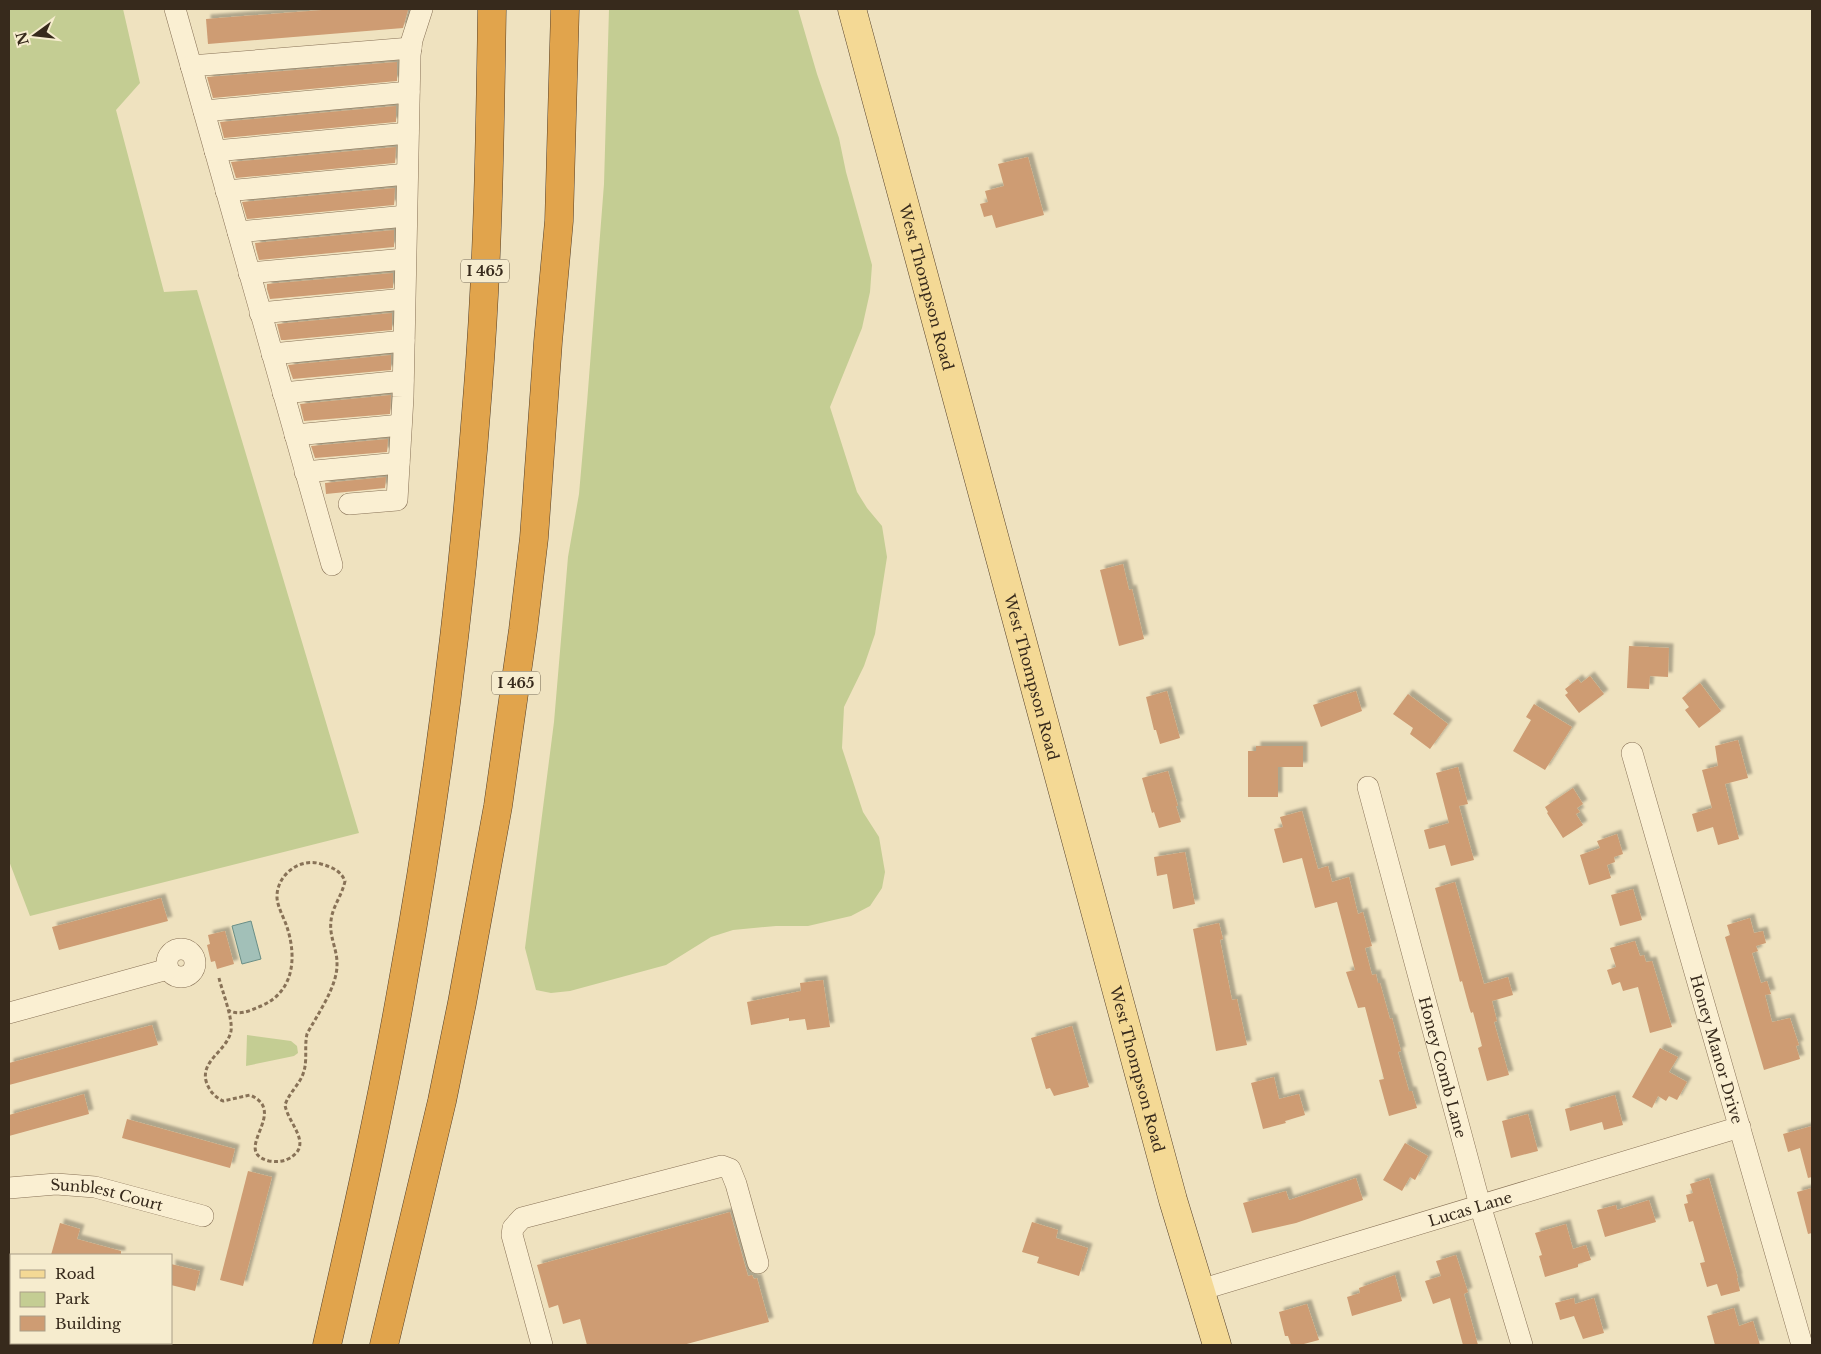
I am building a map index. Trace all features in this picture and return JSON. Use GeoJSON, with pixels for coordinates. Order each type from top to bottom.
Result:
{"type":"FeatureCollection","features":[{"type":"Feature","properties":{"kind":"highway","name":"I 465"},"geometry":{"type":"LineString","coordinates":[[327,1345],[364,1182],[403,986],[435,786],[448,686],[460,585],[478,385],[489,185],[492,9]]}},
{"type":"Feature","properties":{"kind":"highway","name":"I 465"},"geometry":{"type":"LineString","coordinates":[[384,1345],[442,1101],[462,1003],[498,806],[524,630],[534,538],[559,221],[565,9]]}},
{"type":"Feature","properties":{"kind":"main road","name":"West Thompson Road"},"geometry":{"type":"LineString","coordinates":[[852,9],[1168,1180],[1217,1345]]}},
{"type":"Feature","properties":{"kind":"street"},"geometry":{"type":"LineString","coordinates":[[175,9],[332,565]]}},
{"type":"Feature","properties":{"kind":"street"},"geometry":{"type":"LineString","coordinates":[[349,504],[397,500],[403,381],[411,48],[422,9]]}},
{"type":"Feature","properties":{"kind":"street"},"geometry":{"type":"LineString","coordinates":[[191,66],[411,48]]}},
{"type":"Feature","properties":{"kind":"street"},"geometry":{"type":"LineString","coordinates":[[204,111],[409,92]]}},
{"type":"Feature","properties":{"kind":"street"},"geometry":{"type":"LineString","coordinates":[[215,151],[408,133]]}},
{"type":"Feature","properties":{"kind":"street"},"geometry":{"type":"LineString","coordinates":[[226,191],[407,174]]}},
{"type":"Feature","properties":{"kind":"street"},"geometry":{"type":"LineString","coordinates":[[238,232],[406,216]]}},
{"type":"Feature","properties":{"kind":"street"},"geometry":{"type":"LineString","coordinates":[[249,273],[405,259]]}},
{"type":"Feature","properties":{"kind":"street"},"geometry":{"type":"LineString","coordinates":[[260,313],[404,299]]}},
{"type":"Feature","properties":{"kind":"street"},"geometry":{"type":"LineString","coordinates":[[272,354],[404,341]]}},
{"type":"Feature","properties":{"kind":"street"},"geometry":{"type":"LineString","coordinates":[[283,393],[403,381]]}},
{"type":"Feature","properties":{"kind":"street"},"geometry":{"type":"LineString","coordinates":[[295,434],[401,425]]}},
{"type":"Feature","properties":{"kind":"street"},"geometry":{"type":"LineString","coordinates":[[306,472],[399,463]]}},
{"type":"Feature","properties":{"kind":"street","name":"Honey Manor Drive"},"geometry":{"type":"LineString","coordinates":[[1632,752],[1802,1345]]}},
{"type":"Feature","properties":{"kind":"street","name":"Honey Comb Lane"},"geometry":{"type":"LineString","coordinates":[[1368,787],[1480,1205],[1522,1345]]}},
{"type":"Feature","properties":{"kind":"street"},"geometry":{"type":"LineString","coordinates":[[9,1013],[168,969]]}},
{"type":"Feature","properties":{"kind":"street","name":"Lucas Lane"},"geometry":{"type":"LineString","coordinates":[[1200,1290],[1740,1127]]}},
{"type":"Feature","properties":{"kind":"street"},"geometry":{"type":"LineString","coordinates":[[542,1345],[512,1235],[514,1225],[524,1217],[722,1166],[730,1169],[736,1184],[758,1263]]}},
{"type":"Feature","properties":{"kind":"street","name":"Sunblest Court"},"geometry":{"type":"LineString","coordinates":[[9,1188],[56,1184],[95,1187],[203,1216]]}},
{"type":"Feature","properties":{"kind":"path"},"geometry":{"type":"LineString","coordinates":[[219,978],[231,1029],[223,1047],[207,1065],[205,1076],[208,1086],[212,1093],[223,1102],[250,1095],[260,1102],[265,1122],[255,1141],[255,1148],[264,1159],[278,1162],[284,1161],[296,1153],[300,1140],[285,1105],[302,1075],[305,1066],[305,1040],[331,989],[336,970],[337,963],[331,932],[331,921],[334,908],[345,882],[343,876],[335,869],[320,863],[308,862],[297,866],[286,874],[279,885],[277,898],[292,944],[290,976],[282,989],[264,1005],[241,1013],[233,1013],[228,1010]]}},
{"type":"Feature","properties":{"kind":"green space"},"geometry":{"type":"Polygon","coordinates":[[[9,9],[123,9],[140,83],[116,110],[164,292],[197,290],[359,833],[30,916],[9,861],[9,9]]]}},
{"type":"Feature","properties":{"kind":"green space"},"geometry":{"type":"Polygon","coordinates":[[[609,9],[798,9],[817,74],[839,138],[846,172],[872,265],[870,292],[862,328],[830,407],[857,492],[882,526],[887,557],[875,634],[864,666],[844,707],[842,748],[863,812],[879,837],[885,872],[882,888],[870,906],[851,916],[808,926],[776,926],[733,930],[711,937],[666,965],[570,991],[551,993],[536,990],[525,948],[554,722],[568,557],[579,494],[604,184],[609,9]]]}},
{"type":"Feature","properties":{"kind":"green space"},"geometry":{"type":"Polygon","coordinates":[[[247,1035],[291,1041],[297,1046],[298,1053],[294,1056],[246,1066],[247,1035]]]}},
{"type":"Feature","properties":{"kind":"water"},"geometry":{"type":"Polygon","coordinates":[[[251,921],[261,959],[242,964],[232,926],[251,921]]]}},
{"type":"Feature","properties":{"kind":"building"},"geometry":{"type":"Polygon","coordinates":[[[335,9],[408,10],[403,28],[208,44],[206,19],[335,9]]]}},
{"type":"Feature","properties":{"kind":"building"},"geometry":{"type":"Polygon","coordinates":[[[397,62],[397,81],[213,98],[207,77],[397,62]]]}},
{"type":"Feature","properties":{"kind":"building"},"geometry":{"type":"Polygon","coordinates":[[[396,106],[396,122],[224,138],[220,122],[396,106]]]}},
{"type":"Feature","properties":{"kind":"building"},"geometry":{"type":"Polygon","coordinates":[[[396,147],[395,163],[236,178],[231,162],[396,147]]]}},
{"type":"Feature","properties":{"kind":"building"},"geometry":{"type":"Polygon","coordinates":[[[1028,157],[1044,215],[996,228],[992,215],[984,217],[980,204],[988,202],[985,191],[1004,186],[998,164],[1028,157]]]}},
{"type":"Feature","properties":{"kind":"building"},"geometry":{"type":"Polygon","coordinates":[[[395,188],[394,205],[247,219],[242,202],[395,188]]]}},
{"type":"Feature","properties":{"kind":"building"},"geometry":{"type":"Polygon","coordinates":[[[394,230],[394,247],[259,260],[255,243],[394,230]]]}},
{"type":"Feature","properties":{"kind":"building"},"geometry":{"type":"Polygon","coordinates":[[[393,273],[393,288],[270,299],[267,289],[267,284],[393,273]]]}},
{"type":"Feature","properties":{"kind":"building"},"geometry":{"type":"Polygon","coordinates":[[[392,313],[392,330],[281,340],[277,324],[392,313]]]}},
{"type":"Feature","properties":{"kind":"building"},"geometry":{"type":"Polygon","coordinates":[[[391,355],[391,370],[293,379],[288,365],[391,355]]]}},
{"type":"Feature","properties":{"kind":"building"},"geometry":{"type":"Polygon","coordinates":[[[391,395],[390,414],[304,421],[300,404],[391,395]]]}},
{"type":"Feature","properties":{"kind":"building"},"geometry":{"type":"Polygon","coordinates":[[[388,439],[387,452],[315,458],[311,446],[388,439]]]}},
{"type":"Feature","properties":{"kind":"building"},"geometry":{"type":"Polygon","coordinates":[[[386,477],[385,488],[326,494],[325,483],[386,477]]]}},
{"type":"Feature","properties":{"kind":"building"},"geometry":{"type":"Polygon","coordinates":[[[1123,564],[1129,590],[1132,589],[1144,639],[1119,646],[1100,570],[1123,564]]]}},
{"type":"Feature","properties":{"kind":"building"},"geometry":{"type":"Polygon","coordinates":[[[1629,646],[1669,648],[1668,677],[1650,676],[1649,689],[1627,688],[1629,646]]]}},
{"type":"Feature","properties":{"kind":"building"},"geometry":{"type":"Polygon","coordinates":[[[1590,676],[1604,694],[1579,713],[1565,695],[1568,693],[1565,689],[1578,679],[1581,683],[1590,676]]]}},
{"type":"Feature","properties":{"kind":"building"},"geometry":{"type":"Polygon","coordinates":[[[1700,683],[1721,711],[1699,728],[1685,710],[1689,707],[1682,698],[1700,683]]]}},
{"type":"Feature","properties":{"kind":"building"},"geometry":{"type":"Polygon","coordinates":[[[1167,691],[1180,738],[1160,744],[1156,730],[1154,730],[1146,697],[1167,691]]]}},
{"type":"Feature","properties":{"kind":"building"},"geometry":{"type":"Polygon","coordinates":[[[1356,691],[1362,711],[1321,727],[1313,705],[1356,691]]]}},
{"type":"Feature","properties":{"kind":"building"},"geometry":{"type":"Polygon","coordinates":[[[1408,694],[1448,724],[1430,749],[1410,734],[1413,728],[1393,714],[1408,694]]]}},
{"type":"Feature","properties":{"kind":"building"},"geometry":{"type":"Polygon","coordinates":[[[1534,704],[1572,727],[1545,770],[1513,751],[1531,720],[1526,717],[1534,704]]]}},
{"type":"Feature","properties":{"kind":"building"},"geometry":{"type":"Polygon","coordinates":[[[1738,740],[1748,778],[1725,784],[1739,839],[1718,845],[1713,827],[1697,832],[1692,814],[1712,808],[1702,770],[1718,766],[1715,746],[1738,740]]]}},
{"type":"Feature","properties":{"kind":"building"},"geometry":{"type":"Polygon","coordinates":[[[1256,746],[1303,746],[1303,767],[1278,767],[1278,797],[1248,797],[1248,751],[1256,751],[1256,746]]]}},
{"type":"Feature","properties":{"kind":"building"},"geometry":{"type":"Polygon","coordinates":[[[1458,767],[1468,804],[1459,806],[1474,860],[1451,866],[1445,845],[1429,849],[1424,830],[1449,823],[1436,773],[1458,767]]]}},
{"type":"Feature","properties":{"kind":"building"},"geometry":{"type":"Polygon","coordinates":[[[1168,771],[1181,822],[1159,828],[1154,812],[1152,813],[1142,778],[1168,771]]]}},
{"type":"Feature","properties":{"kind":"building"},"geometry":{"type":"Polygon","coordinates":[[[1573,788],[1583,804],[1577,808],[1580,812],[1576,814],[1583,825],[1563,838],[1545,807],[1573,788]]]}},
{"type":"Feature","properties":{"kind":"building"},"geometry":{"type":"Polygon","coordinates":[[[1302,811],[1318,869],[1328,866],[1332,882],[1349,877],[1358,914],[1363,912],[1372,946],[1365,948],[1372,975],[1376,974],[1390,1019],[1392,1018],[1401,1051],[1398,1052],[1409,1091],[1412,1091],[1417,1108],[1389,1116],[1379,1080],[1384,1079],[1365,1007],[1358,1008],[1346,972],[1355,970],[1337,902],[1315,908],[1302,858],[1283,863],[1274,829],[1283,827],[1280,817],[1302,811]]]}},
{"type":"Feature","properties":{"kind":"building"},"geometry":{"type":"Polygon","coordinates":[[[1617,834],[1623,854],[1614,857],[1615,862],[1607,865],[1611,878],[1589,885],[1580,855],[1600,848],[1597,841],[1617,834]]]}},
{"type":"Feature","properties":{"kind":"building"},"geometry":{"type":"Polygon","coordinates":[[[1185,852],[1195,904],[1173,909],[1167,874],[1157,876],[1154,857],[1185,852]]]}},
{"type":"Feature","properties":{"kind":"building"},"geometry":{"type":"Polygon","coordinates":[[[1455,882],[1484,984],[1508,977],[1513,995],[1492,1001],[1497,1021],[1494,1022],[1509,1075],[1487,1081],[1478,1048],[1482,1046],[1473,1012],[1471,1013],[1462,981],[1460,982],[1435,888],[1455,882]]]}},
{"type":"Feature","properties":{"kind":"building"},"geometry":{"type":"Polygon","coordinates":[[[1633,889],[1642,920],[1620,926],[1611,895],[1633,889]]]}},
{"type":"Feature","properties":{"kind":"building"},"geometry":{"type":"Polygon","coordinates":[[[161,898],[168,921],[59,950],[52,927],[161,898]]]}},
{"type":"Feature","properties":{"kind":"building"},"geometry":{"type":"Polygon","coordinates":[[[1750,918],[1754,933],[1763,931],[1766,943],[1756,946],[1758,951],[1752,953],[1761,983],[1767,981],[1771,994],[1765,995],[1772,1022],[1790,1018],[1799,1045],[1796,1046],[1800,1059],[1764,1070],[1725,937],[1730,935],[1727,925],[1750,918]]]}},
{"type":"Feature","properties":{"kind":"building"},"geometry":{"type":"Polygon","coordinates":[[[1219,923],[1223,939],[1220,940],[1232,1000],[1237,999],[1247,1045],[1216,1051],[1193,929],[1219,923]]]}},
{"type":"Feature","properties":{"kind":"building"},"geometry":{"type":"Polygon","coordinates":[[[225,931],[234,964],[217,969],[215,961],[211,962],[207,945],[210,944],[208,935],[225,931]]]}},
{"type":"Feature","properties":{"kind":"building"},"geometry":{"type":"Polygon","coordinates":[[[1635,941],[1640,956],[1644,955],[1646,962],[1652,961],[1672,1027],[1650,1033],[1638,987],[1623,991],[1620,982],[1612,985],[1607,970],[1616,967],[1610,948],[1635,941]]]}},
{"type":"Feature","properties":{"kind":"building"},"geometry":{"type":"Polygon","coordinates":[[[823,980],[830,1027],[807,1030],[805,1019],[789,1021],[789,1018],[751,1025],[747,1002],[801,991],[800,983],[823,980]]]}},
{"type":"Feature","properties":{"kind":"building"},"geometry":{"type":"Polygon","coordinates":[[[152,1025],[158,1045],[9,1085],[9,1063],[152,1025]]]}},
{"type":"Feature","properties":{"kind":"building"},"geometry":{"type":"Polygon","coordinates":[[[1072,1026],[1089,1087],[1054,1096],[1050,1088],[1046,1089],[1031,1038],[1072,1026]]]}},
{"type":"Feature","properties":{"kind":"building"},"geometry":{"type":"Polygon","coordinates":[[[1660,1048],[1678,1057],[1669,1072],[1687,1082],[1677,1100],[1669,1096],[1666,1101],[1658,1096],[1652,1108],[1632,1097],[1660,1048]]]}},
{"type":"Feature","properties":{"kind":"building"},"geometry":{"type":"Polygon","coordinates":[[[1274,1077],[1279,1099],[1299,1094],[1305,1115],[1285,1121],[1286,1123],[1263,1129],[1251,1083],[1274,1077]]]}},
{"type":"Feature","properties":{"kind":"building"},"geometry":{"type":"Polygon","coordinates":[[[84,1094],[89,1114],[9,1136],[9,1115],[84,1094]]]}},
{"type":"Feature","properties":{"kind":"building"},"geometry":{"type":"Polygon","coordinates":[[[1615,1095],[1623,1125],[1604,1130],[1602,1122],[1570,1131],[1565,1109],[1615,1095]]]}},
{"type":"Feature","properties":{"kind":"building"},"geometry":{"type":"Polygon","coordinates":[[[1528,1114],[1538,1151],[1511,1158],[1502,1121],[1528,1114]]]}},
{"type":"Feature","properties":{"kind":"building"},"geometry":{"type":"Polygon","coordinates":[[[127,1119],[235,1149],[230,1168],[122,1138],[127,1119]]]}},
{"type":"Feature","properties":{"kind":"building"},"geometry":{"type":"Polygon","coordinates":[[[1812,1126],[1812,1177],[1808,1178],[1800,1148],[1788,1152],[1783,1134],[1812,1126]]]}},
{"type":"Feature","properties":{"kind":"building"},"geometry":{"type":"Polygon","coordinates":[[[1405,1143],[1428,1156],[1415,1180],[1410,1177],[1402,1191],[1383,1180],[1405,1143]]]}},
{"type":"Feature","properties":{"kind":"building"},"geometry":{"type":"Polygon","coordinates":[[[248,1171],[272,1177],[243,1286],[220,1280],[248,1171]]]}},
{"type":"Feature","properties":{"kind":"building"},"geometry":{"type":"Polygon","coordinates":[[[1356,1178],[1363,1200],[1296,1223],[1252,1233],[1243,1203],[1286,1191],[1289,1200],[1356,1178]]]}},
{"type":"Feature","properties":{"kind":"building"},"geometry":{"type":"Polygon","coordinates":[[[1709,1178],[1738,1278],[1740,1291],[1721,1296],[1717,1284],[1707,1287],[1700,1263],[1705,1262],[1693,1221],[1689,1222],[1684,1204],[1688,1203],[1686,1195],[1693,1193],[1690,1184],[1709,1178]]]}},
{"type":"Feature","properties":{"kind":"building"},"geometry":{"type":"Polygon","coordinates":[[[1812,1188],[1812,1233],[1808,1234],[1797,1192],[1812,1188]]]}},
{"type":"Feature","properties":{"kind":"building"},"geometry":{"type":"Polygon","coordinates":[[[1649,1200],[1656,1222],[1605,1237],[1597,1210],[1616,1205],[1617,1210],[1649,1200]]]}},
{"type":"Feature","properties":{"kind":"building"},"geometry":{"type":"Polygon","coordinates":[[[730,1212],[748,1276],[752,1275],[754,1279],[757,1278],[769,1322],[683,1345],[587,1345],[580,1319],[563,1324],[558,1305],[549,1308],[537,1265],[730,1212]]]}},
{"type":"Feature","properties":{"kind":"building"},"geometry":{"type":"Polygon","coordinates":[[[1032,1222],[1058,1230],[1056,1238],[1088,1248],[1079,1276],[1037,1263],[1039,1257],[1022,1252],[1032,1222]]]}},
{"type":"Feature","properties":{"kind":"building"},"geometry":{"type":"Polygon","coordinates":[[[60,1223],[80,1229],[77,1239],[121,1251],[121,1254],[51,1254],[60,1223]]]}},
{"type":"Feature","properties":{"kind":"building"},"geometry":{"type":"Polygon","coordinates":[[[1566,1224],[1573,1249],[1586,1245],[1591,1260],[1578,1264],[1578,1267],[1545,1277],[1539,1256],[1542,1255],[1535,1233],[1566,1224]]]}},
{"type":"Feature","properties":{"kind":"building"},"geometry":{"type":"Polygon","coordinates":[[[1456,1255],[1468,1292],[1464,1294],[1478,1345],[1463,1345],[1450,1298],[1433,1304],[1425,1281],[1441,1276],[1436,1261],[1456,1255]]]}},
{"type":"Feature","properties":{"kind":"building"},"geometry":{"type":"Polygon","coordinates":[[[172,1264],[200,1271],[195,1291],[172,1285],[172,1264]]]}},
{"type":"Feature","properties":{"kind":"building"},"geometry":{"type":"Polygon","coordinates":[[[1395,1275],[1402,1301],[1352,1316],[1347,1297],[1360,1293],[1359,1288],[1395,1275]]]}},
{"type":"Feature","properties":{"kind":"building"},"geometry":{"type":"Polygon","coordinates":[[[1574,1298],[1575,1304],[1594,1298],[1604,1333],[1583,1339],[1574,1316],[1560,1320],[1555,1303],[1574,1298]]]}},
{"type":"Feature","properties":{"kind":"building"},"geometry":{"type":"Polygon","coordinates":[[[1307,1304],[1319,1340],[1300,1345],[1291,1345],[1288,1336],[1285,1336],[1279,1312],[1307,1304]]]}},
{"type":"Feature","properties":{"kind":"building"},"geometry":{"type":"Polygon","coordinates":[[[1734,1308],[1739,1326],[1753,1321],[1760,1345],[1715,1345],[1707,1316],[1734,1308]]]}}]}
